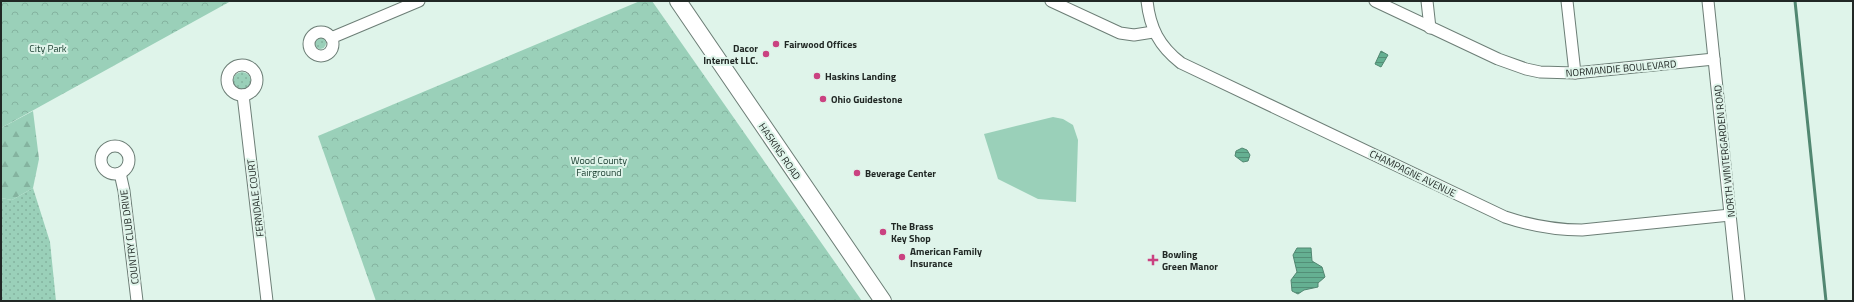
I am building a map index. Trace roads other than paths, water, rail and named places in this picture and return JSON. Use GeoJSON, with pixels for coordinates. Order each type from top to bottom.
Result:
{"type":"FeatureCollection","features":[{"type":"Feature","properties":{"kind":"main road","name":"HASKINS ROAD"},"geometry":{"type":"LineString","coordinates":[[678,1],[883,301]]}},
{"type":"Feature","properties":{"kind":"street"},"geometry":{"type":"LineString","coordinates":[[331,38],[419,1]]}},
{"type":"Feature","properties":{"kind":"street"},"geometry":{"type":"LineString","coordinates":[[1051,1],[1120,33],[1134,35],[1153,32]]}},
{"type":"Feature","properties":{"kind":"street","name":"CHAMPAGNE AVENUE"},"geometry":{"type":"LineString","coordinates":[[1147,1],[1153,32],[1169,54],[1181,63],[1460,196],[1526,224],[1547,229],[1582,230],[1730,215]]}},
{"type":"Feature","properties":{"kind":"street","name":"NORMANDIE BOULEVARD"},"geometry":{"type":"LineString","coordinates":[[1375,1],[1492,57],[1526,69],[1540,72],[1575,73],[1714,59]]}},
{"type":"Feature","properties":{"kind":"street"},"geometry":{"type":"LineString","coordinates":[[1427,1],[1430,28]]}},
{"type":"Feature","properties":{"kind":"street"},"geometry":{"type":"LineString","coordinates":[[1568,1],[1575,73]]}},
{"type":"Feature","properties":{"kind":"street","name":"NORTH WINTERGARDEN ROAD"},"geometry":{"type":"LineString","coordinates":[[1708,1],[1739,301]]}},
{"type":"Feature","properties":{"kind":"street","name":"FERNDALE COURT"},"geometry":{"type":"LineString","coordinates":[[243,96],[267,301]]}},
{"type":"Feature","properties":{"kind":"street","name":"COUNTRY CLUB DRIVE"},"geometry":{"type":"LineString","coordinates":[[120,173],[124,191],[137,301]]}},
{"type":"Feature","properties":{"kind":"waterway"},"geometry":{"type":"LineString","coordinates":[[1795,1],[1826,301]]}},
{"type":"Feature","properties":{"kind":"place","name":"Fairwood Offices"},"geometry":{"type":"Point","coordinates":[776,44]}},
{"type":"Feature","properties":{"kind":"place","name":"Dacor Internet LLC."},"geometry":{"type":"Point","coordinates":[766,54]}},
{"type":"Feature","properties":{"kind":"place","name":"Haskins Landing"},"geometry":{"type":"Point","coordinates":[817,76]}},
{"type":"Feature","properties":{"kind":"place","name":"Ohio Guidestone"},"geometry":{"type":"Point","coordinates":[823,99]}},
{"type":"Feature","properties":{"kind":"place","name":"Beverage Center"},"geometry":{"type":"Point","coordinates":[857,173]}},
{"type":"Feature","properties":{"kind":"place","name":"The Brass Key Shop"},"geometry":{"type":"Point","coordinates":[883,232]}},
{"type":"Feature","properties":{"kind":"place","name":"American Family Insurance"},"geometry":{"type":"Point","coordinates":[902,257]}},
{"type":"Feature","properties":{"kind":"place","name":"Bowling Green Manor"},"geometry":{"type":"Point","coordinates":[1153,260]}},
{"type":"Feature","properties":{"kind":"park label","name":"City Park"},"geometry":{"type":"Point","coordinates":[48,48]}},
{"type":"Feature","properties":{"kind":"park label","name":"Wood County Fairground"},"geometry":{"type":"Point","coordinates":[599,166]}}]}
